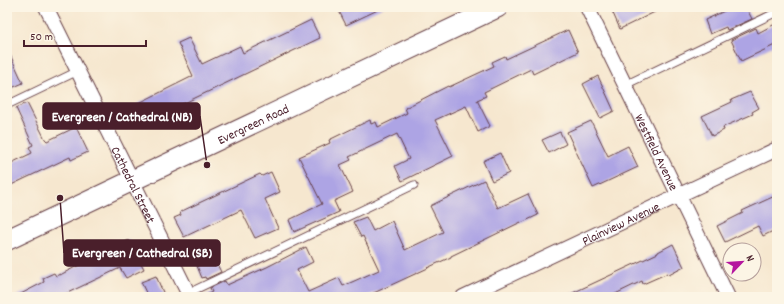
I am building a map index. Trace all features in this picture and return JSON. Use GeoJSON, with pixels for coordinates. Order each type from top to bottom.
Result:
{"type":"FeatureCollection","features":[{"type":"Feature","properties":{"kind":"street","name":"Cathedral Street"},"geometry":{"type":"LineString","coordinates":[[46,7],[132,180],[186,296]]}},
{"type":"Feature","properties":{"kind":"street","name":"Evergreen Road"},"geometry":{"type":"LineString","coordinates":[[7,240],[498,7]]}},
{"type":"Feature","properties":{"kind":"street","name":"Westfield Avenue"},"geometry":{"type":"LineString","coordinates":[[587,7],[728,297]]}},
{"type":"Feature","properties":{"kind":"street","name":"Plainview Avenue"},"geometry":{"type":"LineString","coordinates":[[463,297],[679,196],[777,148]]}},
{"type":"Feature","properties":{"kind":"lane"},"geometry":{"type":"LineString","coordinates":[[625,85],[777,12]]}},
{"type":"Feature","properties":{"kind":"lane"},"geometry":{"type":"LineString","coordinates":[[7,105],[78,71]]}},
{"type":"Feature","properties":{"kind":"lane"},"geometry":{"type":"LineString","coordinates":[[186,296],[414,185]]}},
{"type":"Feature","properties":{"kind":"building"},"geometry":{"type":"Polygon","coordinates":[[[337,7],[384,7],[346,25],[337,7]]]}},
{"type":"Feature","properties":{"kind":"building"},"geometry":{"type":"Polygon","coordinates":[[[620,7],[665,7],[620,29],[612,11],[620,7]]]}},
{"type":"Feature","properties":{"kind":"building"},"geometry":{"type":"Polygon","coordinates":[[[733,7],[746,7],[752,19],[727,30],[726,27],[710,34],[705,20],[733,7]]]}},
{"type":"Feature","properties":{"kind":"building"},"geometry":{"type":"Polygon","coordinates":[[[311,20],[320,38],[145,122],[137,104],[193,76],[178,43],[189,38],[202,64],[240,46],[243,53],[311,20]]]}},
{"type":"Feature","properties":{"kind":"building"},"geometry":{"type":"Polygon","coordinates":[[[777,23],[777,44],[741,61],[731,40],[756,28],[758,33],[777,23]]]}},
{"type":"Feature","properties":{"kind":"building"},"geometry":{"type":"Polygon","coordinates":[[[568,30],[578,52],[533,74],[531,69],[484,92],[486,96],[477,100],[490,126],[478,132],[466,106],[435,120],[453,156],[402,181],[395,166],[409,159],[397,134],[349,157],[351,160],[340,165],[353,192],[334,201],[339,212],[294,232],[289,220],[322,204],[299,157],[330,143],[329,140],[370,120],[371,124],[376,122],[378,127],[407,113],[405,108],[448,86],[449,87],[494,66],[492,62],[505,56],[506,59],[568,30]]]}},
{"type":"Feature","properties":{"kind":"building"},"geometry":{"type":"Polygon","coordinates":[[[7,48],[23,83],[7,90],[7,48]]]}},
{"type":"Feature","properties":{"kind":"building"},"geometry":{"type":"Polygon","coordinates":[[[598,76],[614,111],[600,118],[583,84],[598,76]]]}},
{"type":"Feature","properties":{"kind":"building"},"geometry":{"type":"Polygon","coordinates":[[[750,92],[759,108],[752,112],[753,114],[723,127],[724,130],[712,136],[702,116],[732,102],[731,100],[750,92]]]}},
{"type":"Feature","properties":{"kind":"building"},"geometry":{"type":"Polygon","coordinates":[[[27,103],[47,141],[76,127],[88,152],[71,160],[70,157],[7,187],[7,165],[32,153],[29,147],[33,145],[16,108],[27,103]]]}},
{"type":"Feature","properties":{"kind":"building"},"geometry":{"type":"Polygon","coordinates":[[[591,121],[608,156],[628,146],[638,167],[593,188],[567,132],[591,121]]]}},
{"type":"Feature","properties":{"kind":"building"},"geometry":{"type":"Polygon","coordinates":[[[560,132],[566,144],[549,153],[542,140],[560,132]]]}},
{"type":"Feature","properties":{"kind":"building"},"geometry":{"type":"Polygon","coordinates":[[[500,153],[509,173],[492,181],[483,161],[500,153]]]}},
{"type":"Feature","properties":{"kind":"building"},"geometry":{"type":"Polygon","coordinates":[[[271,172],[280,192],[265,199],[278,228],[255,238],[241,210],[184,237],[174,218],[181,215],[180,212],[260,174],[262,176],[271,172]]]}},
{"type":"Feature","properties":{"kind":"building"},"geometry":{"type":"Polygon","coordinates":[[[484,180],[498,208],[528,194],[538,215],[365,297],[202,297],[212,292],[210,288],[225,281],[227,285],[306,247],[313,262],[297,270],[308,292],[339,278],[343,286],[379,270],[363,236],[361,237],[353,222],[366,217],[373,231],[392,221],[405,250],[443,232],[430,206],[484,180]]]}},
{"type":"Feature","properties":{"kind":"building"},"geometry":{"type":"Polygon","coordinates":[[[777,195],[777,229],[763,236],[758,226],[725,242],[717,226],[743,213],[742,211],[777,195]]]}},
{"type":"Feature","properties":{"kind":"building"},"geometry":{"type":"Polygon","coordinates":[[[129,240],[144,269],[126,278],[120,268],[59,297],[15,297],[44,282],[43,278],[54,273],[56,276],[60,275],[83,263],[81,260],[93,254],[95,257],[129,240]]]}},
{"type":"Feature","properties":{"kind":"building"},"geometry":{"type":"Polygon","coordinates":[[[673,244],[684,267],[669,275],[668,273],[643,284],[642,281],[609,297],[564,297],[658,253],[673,244]]]}},
{"type":"Feature","properties":{"kind":"building"},"geometry":{"type":"Polygon","coordinates":[[[214,258],[221,272],[206,279],[205,277],[202,278],[197,266],[214,258]]]}},
{"type":"Feature","properties":{"kind":"building"},"geometry":{"type":"Polygon","coordinates":[[[156,276],[165,297],[148,297],[141,282],[156,276]]]}},
{"type":"Feature","properties":{"kind":"place","name":"Evergreen / Cathedral (NB)"},"geometry":{"type":"Point","coordinates":[207,165]}},
{"type":"Feature","properties":{"kind":"place","name":"Evergreen / Cathedral (SB)"},"geometry":{"type":"Point","coordinates":[60,198]}}]}
